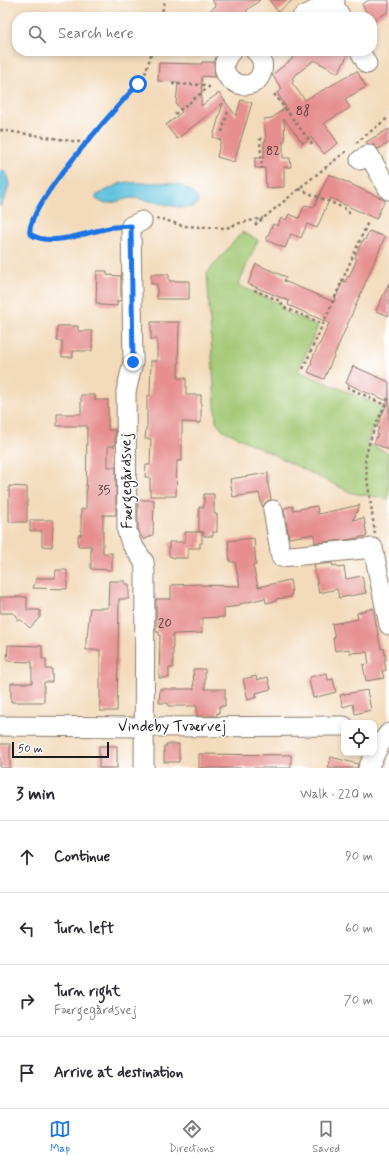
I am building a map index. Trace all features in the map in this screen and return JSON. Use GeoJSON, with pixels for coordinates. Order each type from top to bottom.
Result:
{"type":"FeatureCollection","features":[{"type":"Feature","properties":{"kind":"street"},"geometry":{"type":"LineString","coordinates":[[316,12],[335,5]]}},
{"type":"Feature","properties":{"kind":"street"},"geometry":{"type":"LineString","coordinates":[[228,56],[225,60],[225,70],[229,78],[233,82],[243,85],[253,82],[260,76],[262,71],[262,60],[259,56]]}},
{"type":"Feature","properties":{"kind":"street"},"geometry":{"type":"LineString","coordinates":[[355,150],[368,155],[389,190]]}},
{"type":"Feature","properties":{"kind":"street","name":"Færgegårdsvej"},"geometry":{"type":"LineString","coordinates":[[137,224],[133,362],[126,392],[127,532],[131,543],[144,562],[145,572],[144,768]]}},
{"type":"Feature","properties":{"kind":"street"},"geometry":{"type":"LineString","coordinates":[[273,510],[281,557],[373,548],[389,625]]}},
{"type":"Feature","properties":{"kind":"street","name":"Vindeby Tværvej"},"geometry":{"type":"LineString","coordinates":[[0,726],[341,726]]}},
{"type":"Feature","properties":{"kind":"street"},"geometry":{"type":"LineString","coordinates":[[368,768],[381,739]]}},
{"type":"Feature","properties":{"kind":"path"},"geometry":{"type":"LineString","coordinates":[[161,12],[165,0]]}},
{"type":"Feature","properties":{"kind":"path"},"geometry":{"type":"LineString","coordinates":[[150,56],[145,74],[48,192],[33,217],[29,229],[30,234],[34,237],[42,239],[74,237],[109,228],[137,224],[153,219],[162,219],[183,226],[226,228],[240,223],[264,218]]}},
{"type":"Feature","properties":{"kind":"path"},"geometry":{"type":"LineString","coordinates":[[172,84],[204,85],[209,87],[175,114]]}},
{"type":"Feature","properties":{"kind":"path"},"geometry":{"type":"LineString","coordinates":[[274,94],[312,144]]}},
{"type":"Feature","properties":{"kind":"path"},"geometry":{"type":"LineString","coordinates":[[222,132],[228,111]]}},
{"type":"Feature","properties":{"kind":"path"},"geometry":{"type":"LineString","coordinates":[[255,226],[302,186],[355,150],[389,117]]}},
{"type":"Feature","properties":{"kind":"path"},"geometry":{"type":"LineString","coordinates":[[0,130],[87,143]]}},
{"type":"Feature","properties":{"kind":"path"},"geometry":{"type":"LineString","coordinates":[[262,138],[260,140],[262,169]]}},
{"type":"Feature","properties":{"kind":"path"},"geometry":{"type":"LineString","coordinates":[[299,189],[344,208],[350,214]]}},
{"type":"Feature","properties":{"kind":"path"},"geometry":{"type":"LineString","coordinates":[[303,369],[368,222]]}},
{"type":"Feature","properties":{"kind":"path"},"geometry":{"type":"LineString","coordinates":[[254,290],[280,300],[285,308],[323,324]]}},
{"type":"Feature","properties":{"kind":"path"},"geometry":{"type":"LineString","coordinates":[[347,388],[385,405]]}},
{"type":"Feature","properties":{"kind":"path"},"geometry":{"type":"LineString","coordinates":[[373,548],[376,542],[365,463],[366,452],[369,441],[389,396]]}},
{"type":"Feature","properties":{"kind":"green space"},"geometry":{"type":"Polygon","coordinates":[[[242,232],[258,240],[238,285],[278,303],[284,311],[318,326],[298,371],[383,407],[366,443],[389,453],[389,499],[352,493],[223,430],[216,421],[207,273],[242,232]]]}},
{"type":"Feature","properties":{"kind":"water"},"geometry":{"type":"Polygon","coordinates":[[[0,170],[5,172],[8,176],[9,186],[0,207],[0,170]]]}},
{"type":"Feature","properties":{"kind":"water"},"geometry":{"type":"Polygon","coordinates":[[[161,182],[185,187],[195,195],[197,198],[197,203],[194,206],[182,207],[134,198],[109,203],[100,202],[96,199],[97,195],[121,183],[161,182]]]}},
{"type":"Feature","properties":{"kind":"building"},"geometry":{"type":"Polygon","coordinates":[[[212,0],[260,0],[246,11],[247,12],[208,12],[216,6],[212,0]]]}},
{"type":"Feature","properties":{"kind":"building"},"geometry":{"type":"Polygon","coordinates":[[[269,0],[293,0],[278,12],[269,0]]]}},
{"type":"Feature","properties":{"kind":"building"},"geometry":{"type":"Polygon","coordinates":[[[369,0],[389,0],[389,11],[377,18],[377,12],[366,12],[362,4],[369,0]]]}},
{"type":"Feature","properties":{"kind":"building"},"geometry":{"type":"Polygon","coordinates":[[[295,56],[347,56],[338,73],[314,60],[292,78],[294,81],[292,83],[305,100],[357,71],[366,87],[345,99],[350,108],[324,123],[338,143],[324,154],[311,137],[303,143],[284,119],[285,141],[283,141],[283,158],[290,158],[291,167],[284,167],[284,187],[266,188],[265,168],[255,168],[255,158],[264,158],[264,141],[266,141],[264,119],[272,118],[286,107],[277,93],[282,89],[272,75],[295,56]]]}},
{"type":"Feature","properties":{"kind":"building"},"geometry":{"type":"Polygon","coordinates":[[[202,62],[214,62],[215,77],[202,76],[201,106],[219,93],[236,116],[241,100],[252,103],[234,162],[217,157],[221,140],[213,137],[223,103],[177,139],[166,125],[182,112],[176,104],[178,82],[158,81],[159,63],[202,64],[202,62]]]}},
{"type":"Feature","properties":{"kind":"building"},"geometry":{"type":"Polygon","coordinates":[[[389,129],[389,143],[378,149],[374,145],[366,142],[389,129]]]}},
{"type":"Feature","properties":{"kind":"building"},"geometry":{"type":"Polygon","coordinates":[[[329,174],[385,200],[376,219],[330,198],[317,228],[307,224],[301,238],[291,234],[285,248],[266,240],[273,224],[278,226],[281,218],[286,220],[289,214],[299,218],[305,205],[314,207],[329,174]]]}},
{"type":"Feature","properties":{"kind":"building"},"geometry":{"type":"Polygon","coordinates":[[[369,231],[385,237],[324,379],[308,372],[313,357],[329,323],[288,305],[289,301],[248,284],[256,264],[286,277],[284,281],[334,302],[343,281],[345,282],[348,276],[349,277],[357,259],[355,258],[357,252],[369,231]]]}},
{"type":"Feature","properties":{"kind":"building"},"geometry":{"type":"Polygon","coordinates":[[[97,271],[107,271],[107,275],[121,276],[121,301],[117,301],[117,306],[100,305],[100,303],[96,303],[97,271]]]}},
{"type":"Feature","properties":{"kind":"building"},"geometry":{"type":"Polygon","coordinates":[[[151,274],[169,274],[169,281],[189,281],[189,299],[157,299],[157,284],[151,284],[151,274]]]}},
{"type":"Feature","properties":{"kind":"building"},"geometry":{"type":"Polygon","coordinates":[[[389,283],[389,316],[376,311],[389,283]]]}},
{"type":"Feature","properties":{"kind":"building"},"geometry":{"type":"Polygon","coordinates":[[[151,322],[179,322],[178,378],[186,378],[186,395],[201,395],[201,423],[182,422],[182,461],[177,461],[176,496],[150,496],[150,477],[145,477],[146,465],[150,465],[151,439],[145,439],[147,428],[147,396],[150,396],[151,361],[157,361],[157,339],[151,339],[151,322]]]}},
{"type":"Feature","properties":{"kind":"building"},"geometry":{"type":"Polygon","coordinates":[[[57,326],[78,326],[78,331],[92,331],[92,351],[73,351],[73,357],[62,357],[62,341],[57,341],[57,326]]]}},
{"type":"Feature","properties":{"kind":"building"},"geometry":{"type":"Polygon","coordinates":[[[353,366],[389,382],[389,450],[374,443],[378,434],[379,428],[377,427],[388,401],[346,383],[353,366]]]}},
{"type":"Feature","properties":{"kind":"building"},"geometry":{"type":"Polygon","coordinates":[[[81,395],[95,395],[95,400],[108,400],[108,430],[115,430],[115,446],[108,446],[108,467],[116,467],[116,515],[103,515],[103,553],[112,553],[112,570],[91,569],[91,546],[78,546],[78,535],[81,535],[81,509],[86,509],[87,426],[57,426],[57,414],[81,414],[81,395]]]}},
{"type":"Feature","properties":{"kind":"building"},"geometry":{"type":"Polygon","coordinates":[[[268,473],[268,485],[271,499],[263,506],[259,493],[233,497],[230,479],[268,473]]]}},
{"type":"Feature","properties":{"kind":"building"},"geometry":{"type":"Polygon","coordinates":[[[9,486],[27,487],[27,522],[9,522],[9,486]]]}},
{"type":"Feature","properties":{"kind":"building"},"geometry":{"type":"Polygon","coordinates":[[[204,494],[214,494],[214,514],[217,514],[217,532],[213,532],[213,536],[204,536],[204,532],[199,532],[199,507],[204,507],[204,494]]]}},
{"type":"Feature","properties":{"kind":"building"},"geometry":{"type":"Polygon","coordinates":[[[138,500],[154,500],[153,535],[144,540],[138,529],[138,500]]]}},
{"type":"Feature","properties":{"kind":"building"},"geometry":{"type":"Polygon","coordinates":[[[360,505],[353,520],[364,518],[367,536],[315,543],[314,534],[289,538],[284,508],[293,506],[293,510],[317,506],[318,514],[360,505]]]}},
{"type":"Feature","properties":{"kind":"building"},"geometry":{"type":"Polygon","coordinates":[[[30,520],[53,520],[52,547],[42,546],[42,531],[30,531],[30,520]]]}},
{"type":"Feature","properties":{"kind":"building"},"geometry":{"type":"Polygon","coordinates":[[[185,532],[202,532],[202,543],[200,543],[200,548],[188,548],[188,558],[175,558],[169,556],[169,542],[185,542],[185,532]]]}},
{"type":"Feature","properties":{"kind":"building"},"geometry":{"type":"Polygon","coordinates":[[[254,538],[256,565],[253,565],[258,587],[290,580],[292,593],[291,597],[276,599],[276,601],[266,603],[265,598],[240,604],[239,606],[224,608],[224,617],[202,618],[202,633],[173,634],[173,668],[169,668],[169,678],[159,678],[160,635],[159,632],[156,632],[156,599],[171,599],[171,585],[200,584],[240,586],[235,562],[230,562],[228,541],[254,538]]]}},
{"type":"Feature","properties":{"kind":"building"},"geometry":{"type":"Polygon","coordinates":[[[332,563],[333,566],[337,565],[338,568],[344,567],[346,579],[362,576],[366,593],[339,598],[337,589],[319,593],[314,565],[332,563]]]}},
{"type":"Feature","properties":{"kind":"building"},"geometry":{"type":"Polygon","coordinates":[[[56,570],[67,570],[67,589],[33,588],[37,578],[55,578],[56,570]]]}},
{"type":"Feature","properties":{"kind":"building"},"geometry":{"type":"Polygon","coordinates":[[[109,581],[125,581],[125,584],[129,584],[129,599],[119,599],[117,711],[100,711],[100,650],[86,650],[86,637],[90,608],[108,608],[109,581]]]}},
{"type":"Feature","properties":{"kind":"building"},"geometry":{"type":"Polygon","coordinates":[[[0,597],[27,597],[27,610],[40,610],[40,617],[30,628],[21,620],[17,620],[17,616],[14,613],[0,613],[0,597]]]}},
{"type":"Feature","properties":{"kind":"building"},"geometry":{"type":"Polygon","coordinates":[[[373,608],[381,649],[384,648],[386,670],[382,671],[384,678],[366,681],[363,665],[369,664],[367,652],[350,653],[349,649],[335,651],[333,638],[335,638],[332,624],[358,619],[357,613],[373,608]]]}},
{"type":"Feature","properties":{"kind":"building"},"geometry":{"type":"Polygon","coordinates":[[[8,645],[42,646],[42,659],[46,659],[46,669],[52,669],[52,682],[44,682],[44,702],[11,702],[11,683],[32,683],[32,662],[7,661],[8,645]]]}},
{"type":"Feature","properties":{"kind":"building"},"geometry":{"type":"Polygon","coordinates":[[[193,669],[205,669],[205,689],[225,689],[225,706],[219,706],[219,713],[217,713],[217,716],[197,716],[197,706],[168,706],[168,703],[159,703],[160,689],[194,689],[193,669]]]}},
{"type":"Feature","properties":{"kind":"building"},"geometry":{"type":"Polygon","coordinates":[[[327,673],[328,680],[333,679],[336,692],[313,698],[309,680],[310,677],[327,673]]]}},
{"type":"Feature","properties":{"kind":"building"},"geometry":{"type":"Polygon","coordinates":[[[256,676],[257,680],[268,677],[271,689],[256,693],[257,697],[248,700],[243,679],[256,676]]]}},
{"type":"Feature","properties":{"kind":"building"},"geometry":{"type":"Polygon","coordinates":[[[367,690],[371,710],[355,714],[353,704],[343,707],[340,695],[367,690]]]}},
{"type":"Feature","properties":{"kind":"building"},"geometry":{"type":"Polygon","coordinates":[[[0,744],[10,744],[10,768],[0,768],[0,744]]]}},
{"type":"Feature","properties":{"kind":"building"},"geometry":{"type":"Polygon","coordinates":[[[166,744],[179,744],[179,762],[164,762],[164,746],[167,746],[166,744]]]}},
{"type":"Feature","properties":{"kind":"building"},"geometry":{"type":"Polygon","coordinates":[[[99,746],[117,746],[117,768],[99,768],[99,746]]]}},
{"type":"Feature","properties":{"kind":"building"},"geometry":{"type":"Polygon","coordinates":[[[199,754],[291,755],[291,768],[199,768],[199,754]]]}},
{"type":"Feature","properties":{"kind":"building"},"geometry":{"type":"Polygon","coordinates":[[[331,757],[358,764],[357,768],[328,768],[331,757]]]}},
{"type":"Feature","properties":{"kind":"route"},"geometry":{"type":"LineString","coordinates":[[133,362],[131,226],[109,228],[74,237],[55,239],[42,239],[34,237],[30,234],[29,229],[33,217],[57,180],[138,84]]}}]}
